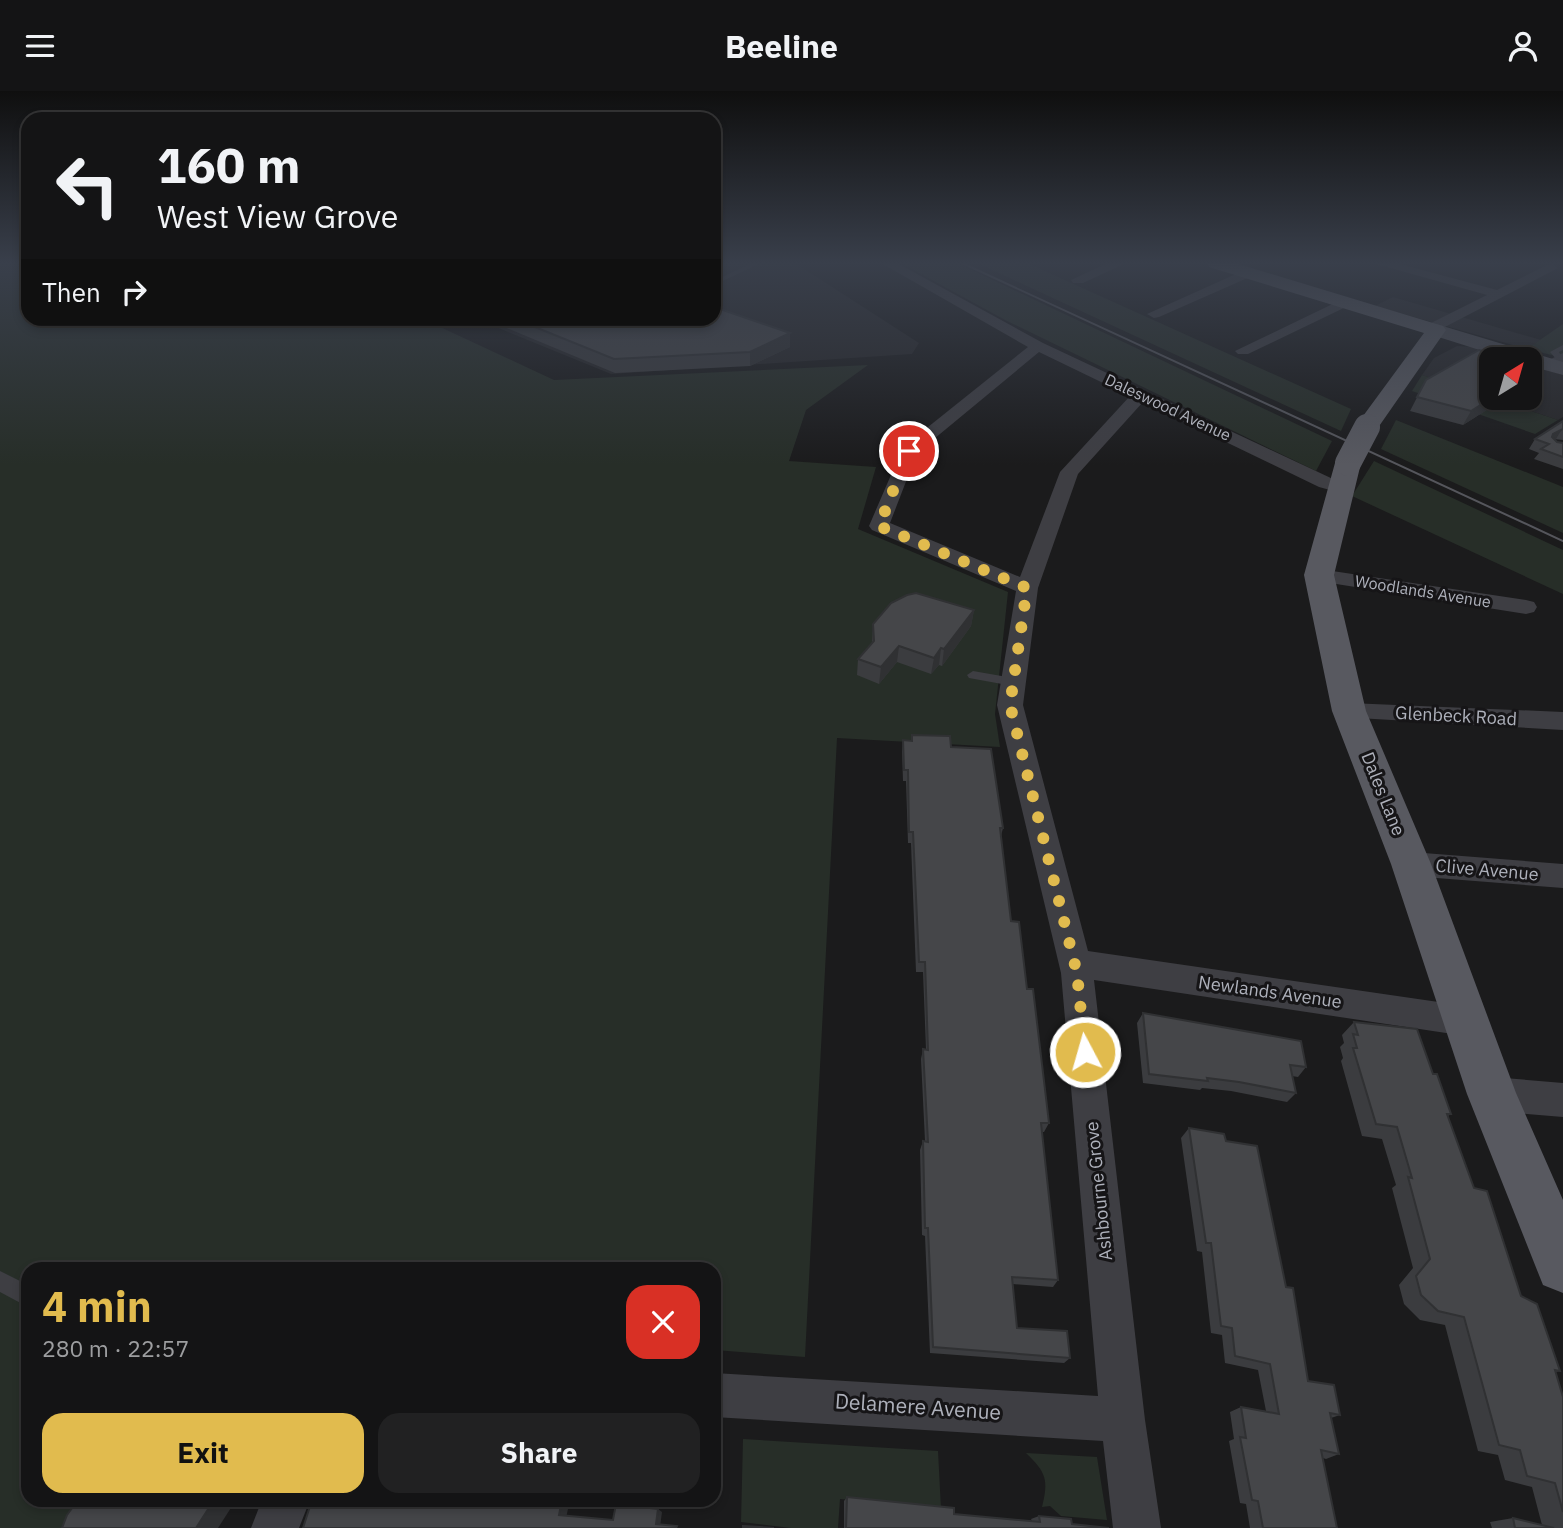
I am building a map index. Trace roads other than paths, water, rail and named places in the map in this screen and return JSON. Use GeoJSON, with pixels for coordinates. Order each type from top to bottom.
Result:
{"type":"FeatureCollection","features":[{"type":"Feature","properties":{"kind":"main road"},"geometry":{"type":"LineString","coordinates":[[1436,330],[1560,359]]}},
{"type":"Feature","properties":{"kind":"main road","name":"Dales Lane"},"geometry":{"type":"LineString","coordinates":[[1436,330],[1367,428],[1345,475],[1319,575],[1349,711],[1411,864],[1492,1094],[1563,1265]]}},
{"type":"Feature","properties":{"kind":"street","name":"Daleswood Avenue"},"geometry":{"type":"LineString","coordinates":[[1009,330],[1326,483],[1345,475]]}},
{"type":"Feature","properties":{"kind":"street"},"geometry":{"type":"LineString","coordinates":[[1243,351],[1287,330]]}},
{"type":"Feature","properties":{"kind":"street"},"geometry":{"type":"LineString","coordinates":[[1027,588],[879,526],[909,451],[1038,346]]}},
{"type":"Feature","properties":{"kind":"street","name":"Ashbourne Grove"},"geometry":{"type":"LineString","coordinates":[[1137,1528],[1074,963],[1010,705],[1027,588],[1069,472],[1141,394]]}},
{"type":"Feature","properties":{"kind":"street","name":"Woodlands Avenue"},"geometry":{"type":"LineString","coordinates":[[1319,575],[1526,607]]}},
{"type":"Feature","properties":{"kind":"street","name":"Glenbeck Road"},"geometry":{"type":"LineString","coordinates":[[1349,711],[1563,721]]}},
{"type":"Feature","properties":{"kind":"street","name":"Clive Avenue"},"geometry":{"type":"LineString","coordinates":[[1411,864],[1563,876]]}},
{"type":"Feature","properties":{"kind":"street","name":"Newlands Avenue"},"geometry":{"type":"LineString","coordinates":[[1074,963],[1466,1021]]}},
{"type":"Feature","properties":{"kind":"street"},"geometry":{"type":"LineString","coordinates":[[1492,1094],[1563,1100]]}},
{"type":"Feature","properties":{"kind":"street","name":"Delamere Avenue"},"geometry":{"type":"LineString","coordinates":[[721,1395],[1123,1420]]}},
{"type":"Feature","properties":{"kind":"street"},"geometry":{"type":"LineString","coordinates":[[275,1528],[283,1507]]}},
{"type":"Feature","properties":{"kind":"lane"},"geometry":{"type":"LineString","coordinates":[[973,675],[1013,682]]}},
{"type":"Feature","properties":{"kind":"lane"},"geometry":{"type":"LineString","coordinates":[[0,1281],[21,1293]]}},
{"type":"Feature","properties":{"kind":"tram line"},"geometry":{"type":"LineString","coordinates":[[1107,330],[1563,541]]}}]}
